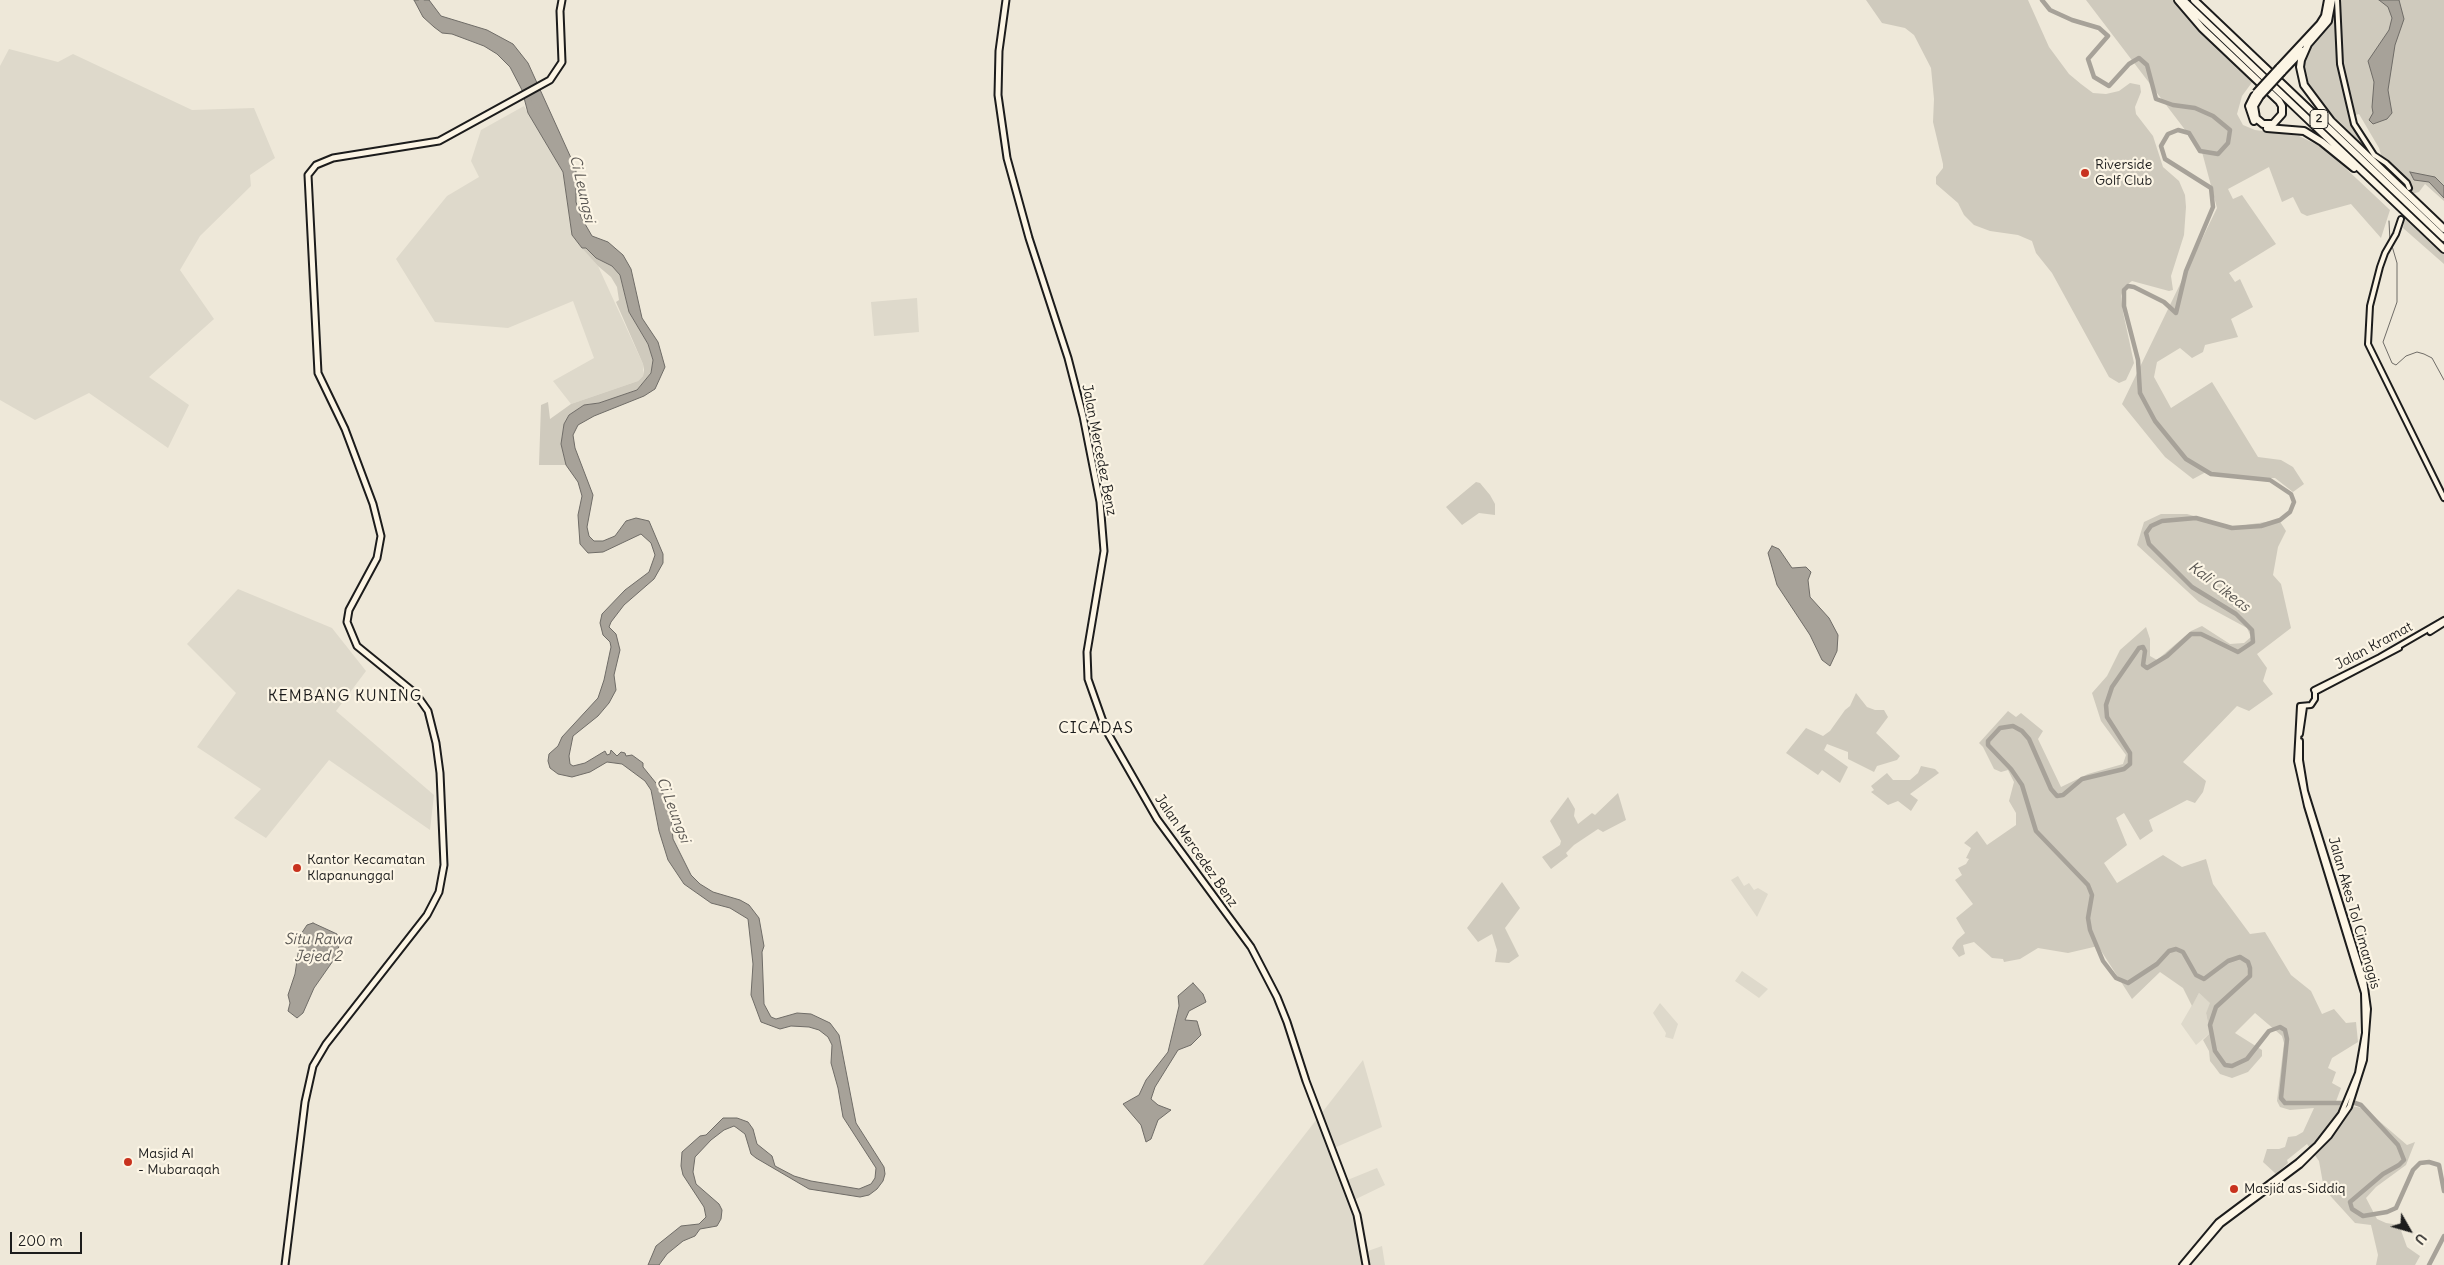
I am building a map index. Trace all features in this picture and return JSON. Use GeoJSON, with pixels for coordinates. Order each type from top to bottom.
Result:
{"type":"FeatureCollection","features":[{"type":"Feature","properties":{"kind":"highway"},"geometry":{"type":"LineString","coordinates":[[2178,0],[2202,28],[2279,101],[2282,106],[2282,114],[2273,124],[2263,124],[2256,118],[2254,106],[2258,94]]}},
{"type":"Feature","properties":{"kind":"highway","name":"2"},"geometry":{"type":"LineString","coordinates":[[2183,0],[2444,249]]}},
{"type":"Feature","properties":{"kind":"highway","name":"2"},"geometry":{"type":"LineString","coordinates":[[2194,0],[2444,238]]}},
{"type":"Feature","properties":{"kind":"highway"},"geometry":{"type":"LineString","coordinates":[[2328,0],[2325,16],[2320,24],[2258,94],[2249,106],[2250,112],[2255,122],[2266,128],[2297,129],[2313,135],[2354,168],[2366,175]]}},
{"type":"Feature","properties":{"kind":"highway"},"geometry":{"type":"LineString","coordinates":[[2280,70],[2308,44],[2328,21],[2332,0]]}},
{"type":"Feature","properties":{"kind":"highway"},"geometry":{"type":"LineString","coordinates":[[2308,44],[2301,60],[2301,76],[2304,85],[2318,106],[2339,129],[2444,229]]}},
{"type":"Feature","properties":{"kind":"main road"},"geometry":{"type":"LineString","coordinates":[[284,1265],[304,1111],[315,1062],[326,1044],[427,915],[439,892],[444,865],[440,773],[436,743],[428,711],[416,694],[357,646],[347,622],[349,610],[377,558],[381,536],[373,504],[346,429],[324,390],[318,374],[308,178],[316,165],[333,158],[439,141],[546,83],[555,76],[562,62],[560,11],[562,0]]}},
{"type":"Feature","properties":{"kind":"main road","name":"Jalan Mercedez Benz"},"geometry":{"type":"LineString","coordinates":[[1006,0],[1001,29],[998,82],[1007,158],[1028,238],[1068,358],[1083,416],[1100,502],[1104,551],[1087,652],[1088,679],[1106,730],[1150,806],[1179,851],[1251,947],[1277,997],[1288,1022],[1306,1082],[1357,1215],[1366,1265]]}},
{"type":"Feature","properties":{"kind":"main road"},"geometry":{"type":"LineString","coordinates":[[2337,0],[2340,64],[2354,124],[2374,155],[2386,163],[2407,183],[2409,188]]}},
{"type":"Feature","properties":{"kind":"main road"},"geometry":{"type":"LineString","coordinates":[[2401,219],[2398,232],[2381,262],[2372,298],[2368,344],[2444,498]]}},
{"type":"Feature","properties":{"kind":"main road","name":"Jalan Kramat"},"geometry":{"type":"LineString","coordinates":[[2302,706],[2313,703],[2314,691],[2364,668],[2444,621]]}},
{"type":"Feature","properties":{"kind":"main road","name":"Jalan Akes Tol Cimanggis"},"geometry":{"type":"LineString","coordinates":[[2195,1250],[2218,1222],[2311,1152],[2343,1114],[2354,1092],[2364,1060],[2366,1012],[2364,980],[2304,792],[2300,749],[2302,706]]}},
{"type":"Feature","properties":{"kind":"main road"},"geometry":{"type":"LineString","coordinates":[[2182,1265],[2195,1250]]}},
{"type":"Feature","properties":{"kind":"main road"},"geometry":{"type":"LineString","coordinates":[[2186,1265],[2195,1250]]}},
{"type":"Feature","properties":{"kind":"shaded area","name":"Riverside Golf Club"},"geometry":{"type":"Polygon","coordinates":[[[1866,0],[2028,0],[2049,47],[2069,74],[2081,84],[2093,93],[2106,94],[2119,91],[2130,83],[2140,85],[2141,92],[2135,107],[2136,114],[2153,136],[2163,167],[2179,181],[2185,195],[2186,207],[2184,235],[2171,276],[2173,290],[2169,291],[2132,281],[2124,287],[2121,296],[2123,312],[2134,363],[2126,380],[2119,383],[2109,377],[2052,273],[2036,253],[2032,241],[2018,235],[1990,231],[1974,225],[1964,215],[1958,203],[1936,184],[1936,177],[1943,168],[1943,164],[1933,122],[1934,99],[1931,68],[1914,35],[1905,28],[1882,23],[1866,0]]]}},
{"type":"Feature","properties":{"kind":"shaded area"},"geometry":{"type":"Polygon","coordinates":[[[2086,0],[2173,0],[2253,81],[2242,96],[2237,114],[2243,125],[2255,130],[2299,136],[2324,148],[2390,210],[2381,238],[2351,204],[2307,216],[2301,213],[2293,197],[2282,202],[2269,167],[2228,189],[2233,199],[2242,195],[2276,244],[2229,273],[2235,282],[2240,279],[2253,307],[2231,319],[2238,337],[2205,345],[2203,352],[2192,358],[2180,348],[2157,362],[2154,377],[2171,408],[2212,382],[2258,457],[2281,460],[2293,467],[2304,484],[2293,492],[2275,478],[2235,478],[2206,472],[2193,479],[2165,457],[2122,404],[2217,208],[2202,152],[2086,0]]]}},
{"type":"Feature","properties":{"kind":"shaded area"},"geometry":{"type":"Polygon","coordinates":[[[2334,0],[2337,9],[2339,66],[2350,115],[2357,133],[2368,150],[2407,186],[2407,190],[2338,127],[2305,84],[2301,70],[2304,56],[2325,30],[2334,12],[2334,0]]]}},
{"type":"Feature","properties":{"kind":"shaded area"},"geometry":{"type":"Polygon","coordinates":[[[2339,0],[2444,0],[2444,201],[2425,184],[2419,192],[2411,194],[2412,186],[2382,158],[2379,148],[2359,114],[2353,116],[2342,58],[2339,0]]]}},
{"type":"Feature","properties":{"kind":"shaded area"},"geometry":{"type":"Polygon","coordinates":[[[9,49],[58,62],[73,54],[192,110],[254,108],[275,158],[250,175],[251,186],[200,236],[180,270],[214,319],[149,377],[189,405],[168,448],[89,393],[35,420],[0,400],[0,66],[9,49]]]}},
{"type":"Feature","properties":{"kind":"shaded area"},"geometry":{"type":"Polygon","coordinates":[[[524,106],[563,172],[572,235],[598,266],[643,364],[643,376],[638,381],[571,404],[553,381],[594,358],[573,301],[508,328],[435,322],[396,259],[447,196],[479,177],[471,161],[481,130],[524,106]]]}},
{"type":"Feature","properties":{"kind":"shaded area"},"geometry":{"type":"Polygon","coordinates":[[[2406,213],[2444,249],[2444,264],[2403,228],[2406,213]]]}},
{"type":"Feature","properties":{"kind":"shaded area"},"geometry":{"type":"Polygon","coordinates":[[[586,247],[596,258],[612,266],[620,275],[629,312],[648,344],[653,360],[651,373],[637,390],[599,403],[584,405],[569,415],[564,424],[561,444],[566,465],[539,465],[541,405],[548,402],[550,419],[571,404],[638,381],[643,376],[643,364],[616,302],[619,300],[617,287],[611,277],[582,248],[586,247]]]}},
{"type":"Feature","properties":{"kind":"shaded area"},"geometry":{"type":"Polygon","coordinates":[[[917,298],[919,332],[874,336],[871,302],[917,298]]]}},
{"type":"Feature","properties":{"kind":"shaded area"},"geometry":{"type":"Polygon","coordinates":[[[1476,482],[1480,483],[1490,495],[1495,504],[1495,515],[1479,513],[1462,525],[1446,507],[1476,482]]]}},
{"type":"Feature","properties":{"kind":"shaded area"},"geometry":{"type":"Polygon","coordinates":[[[2161,514],[2187,514],[2232,527],[2279,520],[2286,531],[2278,547],[2273,575],[2281,584],[2291,628],[2257,654],[2267,668],[2263,681],[2273,694],[2249,711],[2237,706],[2183,762],[2206,781],[2203,792],[2195,803],[2187,800],[2149,820],[2153,831],[2140,840],[2124,813],[2116,818],[2127,845],[2104,863],[2117,883],[2163,855],[2182,867],[2206,859],[2213,884],[2250,934],[2265,932],[2291,975],[2311,991],[2322,1014],[2334,1009],[2346,1023],[2356,1022],[2358,1042],[2332,1058],[2328,1068],[2336,1072],[2332,1083],[2341,1088],[2335,1104],[2364,1108],[2407,1145],[2415,1142],[2406,1165],[2376,1187],[2366,1198],[2377,1219],[2399,1225],[2407,1247],[2420,1256],[2415,1265],[2376,1265],[2378,1255],[2371,1225],[2355,1223],[2324,1189],[2319,1161],[2307,1144],[2287,1160],[2288,1163],[2276,1174],[2263,1162],[2267,1149],[2285,1147],[2288,1137],[2296,1136],[2303,1132],[2314,1108],[2290,1110],[2280,1107],[2277,1101],[2284,1043],[2282,1036],[2255,1013],[2235,1033],[2262,1050],[2262,1056],[2248,1072],[2232,1078],[2220,1074],[2210,1061],[2209,1051],[2203,1040],[2210,1033],[2206,1013],[2210,1003],[2199,993],[2192,1006],[2183,988],[2160,972],[2132,999],[2098,946],[2068,953],[2038,948],[2020,959],[2004,962],[2003,959],[1992,958],[1974,942],[1963,945],[1965,954],[1959,957],[1952,948],[1965,933],[1956,918],[1973,904],[1955,880],[1962,875],[1958,868],[1966,864],[1969,859],[1966,858],[1971,848],[1964,843],[1977,831],[1987,845],[2016,825],[2016,813],[2009,801],[2014,782],[2008,770],[2001,772],[1994,769],[1979,743],[2008,711],[2016,717],[2021,713],[2043,731],[2038,739],[2061,787],[2088,774],[2123,764],[2126,755],[2101,721],[2092,693],[2107,676],[2120,650],[2146,627],[2150,639],[2150,656],[2157,660],[2191,631],[2202,626],[2230,644],[2244,643],[2251,637],[2247,628],[2199,602],[2137,545],[2144,522],[2161,514]]]}},
{"type":"Feature","properties":{"kind":"shaded area"},"geometry":{"type":"Polygon","coordinates":[[[238,589],[332,628],[366,671],[336,711],[434,795],[430,830],[329,760],[266,838],[234,818],[261,789],[197,747],[236,693],[187,644],[238,589]]]}},
{"type":"Feature","properties":{"kind":"shaded area"},"geometry":{"type":"Polygon","coordinates":[[[1856,693],[1867,707],[1875,710],[1884,710],[1888,717],[1876,733],[1900,756],[1897,760],[1877,766],[1874,772],[1848,759],[1848,752],[1827,744],[1824,750],[1848,767],[1840,783],[1822,770],[1818,775],[1786,753],[1806,728],[1823,736],[1830,731],[1850,706],[1856,693]]]}},
{"type":"Feature","properties":{"kind":"shaded area"},"geometry":{"type":"Polygon","coordinates":[[[1921,766],[1935,769],[1939,773],[1910,794],[1918,800],[1911,811],[1898,801],[1888,805],[1871,792],[1874,790],[1871,786],[1887,773],[1893,780],[1910,780],[1918,773],[1921,766]]]}},
{"type":"Feature","properties":{"kind":"shaded area"},"geometry":{"type":"Polygon","coordinates":[[[1618,793],[1626,820],[1603,832],[1598,829],[1574,845],[1566,853],[1568,856],[1551,869],[1542,857],[1560,845],[1561,841],[1550,821],[1568,797],[1575,809],[1574,816],[1578,824],[1592,813],[1595,815],[1618,793]]]}},
{"type":"Feature","properties":{"kind":"shaded area"},"geometry":{"type":"Polygon","coordinates":[[[1738,876],[1744,886],[1749,883],[1754,890],[1758,888],[1768,894],[1757,917],[1731,880],[1738,876]]]}},
{"type":"Feature","properties":{"kind":"shaded area"},"geometry":{"type":"Polygon","coordinates":[[[1502,882],[1520,908],[1505,928],[1519,956],[1509,963],[1495,962],[1497,950],[1492,934],[1478,942],[1467,928],[1502,882]]]}},
{"type":"Feature","properties":{"kind":"shaded area"},"geometry":{"type":"Polygon","coordinates":[[[1742,971],[1768,989],[1759,998],[1735,981],[1742,971]]]}},
{"type":"Feature","properties":{"kind":"shaded area"},"geometry":{"type":"Polygon","coordinates":[[[2199,993],[2211,1003],[2206,1013],[2210,1033],[2196,1045],[2181,1024],[2199,993]]]}},
{"type":"Feature","properties":{"kind":"shaded area"},"geometry":{"type":"Polygon","coordinates":[[[1660,1003],[1678,1024],[1673,1039],[1665,1037],[1666,1033],[1653,1013],[1660,1003]]]}},
{"type":"Feature","properties":{"kind":"shaded area"},"geometry":{"type":"Polygon","coordinates":[[[1363,1060],[1382,1127],[1334,1148],[1345,1181],[1377,1168],[1385,1185],[1354,1200],[1363,1219],[1368,1251],[1382,1246],[1385,1265],[1203,1265],[1363,1060]]]}},
{"type":"Feature","properties":{"kind":"water"},"geometry":{"type":"Polygon","coordinates":[[[414,0],[429,0],[441,16],[487,30],[513,44],[528,63],[576,169],[576,202],[581,217],[592,236],[608,242],[623,255],[631,269],[642,318],[658,342],[665,367],[655,389],[644,396],[594,416],[578,425],[573,435],[575,448],[593,495],[587,527],[589,536],[594,541],[603,541],[615,536],[626,521],[636,518],[649,521],[663,554],[663,563],[654,579],[624,605],[611,622],[609,627],[616,634],[620,650],[614,675],[616,690],[609,703],[598,716],[573,736],[569,756],[570,764],[573,766],[585,763],[605,751],[607,755],[610,754],[611,750],[617,756],[621,752],[625,753],[626,756],[632,755],[643,763],[643,767],[660,788],[670,807],[673,839],[691,875],[700,884],[713,892],[740,900],[749,905],[759,918],[764,946],[762,952],[764,1004],[771,1017],[776,1019],[797,1013],[811,1014],[830,1023],[839,1035],[856,1123],[884,1167],[883,1181],[869,1195],[860,1197],[809,1189],[751,1154],[745,1134],[737,1128],[734,1126],[724,1130],[711,1140],[695,1157],[693,1172],[696,1184],[719,1204],[722,1210],[721,1219],[717,1226],[700,1229],[695,1236],[683,1241],[667,1254],[659,1265],[648,1265],[656,1246],[681,1226],[699,1224],[706,1217],[704,1207],[683,1175],[681,1166],[682,1152],[700,1136],[706,1135],[723,1118],[737,1118],[748,1122],[753,1129],[757,1144],[772,1156],[775,1166],[794,1176],[811,1181],[859,1189],[871,1184],[875,1178],[876,1168],[843,1117],[831,1063],[832,1045],[828,1037],[819,1030],[809,1027],[791,1026],[780,1029],[761,1022],[751,995],[753,964],[748,919],[730,908],[711,903],[684,884],[668,860],[659,831],[651,790],[645,781],[622,764],[607,762],[590,772],[572,777],[558,774],[550,768],[549,754],[558,746],[562,737],[598,698],[611,647],[610,642],[603,635],[600,623],[602,614],[625,590],[649,572],[655,555],[651,543],[641,534],[603,552],[588,553],[580,544],[578,515],[582,496],[578,482],[566,465],[561,444],[564,424],[569,415],[584,405],[599,403],[637,390],[651,373],[653,360],[648,344],[629,312],[620,275],[612,266],[596,258],[586,248],[582,248],[572,235],[563,172],[528,113],[522,90],[510,67],[497,54],[484,46],[452,34],[442,33],[423,17],[414,0]]]}},
{"type":"Feature","properties":{"kind":"water"},"geometry":{"type":"Polygon","coordinates":[[[2379,0],[2399,0],[2404,19],[2395,45],[2388,90],[2392,113],[2387,119],[2373,124],[2369,120],[2373,113],[2374,82],[2368,61],[2389,30],[2392,18],[2388,7],[2379,0]]]}},
{"type":"Feature","properties":{"kind":"water"},"geometry":{"type":"Polygon","coordinates":[[[2410,172],[2435,177],[2444,186],[2444,198],[2429,182],[2414,180],[2410,172]]]}},
{"type":"Feature","properties":{"kind":"water"},"geometry":{"type":"Polygon","coordinates":[[[1772,546],[1779,549],[1792,568],[1806,567],[1811,572],[1808,580],[1810,597],[1829,618],[1838,635],[1837,651],[1830,666],[1822,660],[1810,635],[1777,585],[1768,553],[1772,546]]]}},
{"type":"Feature","properties":{"kind":"water","name":"Situ Rawa Jejed 2"},"geometry":{"type":"Polygon","coordinates":[[[313,923],[337,934],[340,943],[335,958],[314,988],[303,1013],[297,1018],[288,1011],[290,1003],[288,995],[295,974],[301,934],[307,925],[313,923]]]}},
{"type":"Feature","properties":{"kind":"water"},"geometry":{"type":"Polygon","coordinates":[[[1193,983],[1203,994],[1206,1002],[1189,1011],[1185,1020],[1197,1021],[1201,1035],[1191,1045],[1178,1050],[1155,1087],[1151,1099],[1158,1105],[1171,1110],[1158,1120],[1151,1139],[1146,1142],[1141,1125],[1123,1104],[1139,1095],[1146,1080],[1168,1052],[1179,1006],[1178,996],[1193,983]]]}},
{"type":"Feature","properties":{"kind":"waterway","name":"Ci Leungsi"},"geometry":{"type":"LineString","coordinates":[[421,0],[427,11],[438,22]]}},
{"type":"Feature","properties":{"kind":"waterway","name":"Kali Cikeas"},"geometry":{"type":"LineString","coordinates":[[2042,0],[2050,10],[2072,20],[2099,28],[2108,36],[2088,59],[2094,77],[2109,86],[2129,64],[2139,58],[2147,65],[2156,99],[2173,105],[2195,108],[2213,116],[2230,130],[2228,143],[2218,154],[2200,151],[2189,133],[2178,130],[2168,134],[2161,146],[2165,159],[2211,188],[2213,207],[2186,271],[2176,313],[2164,302],[2134,287],[2128,286],[2124,290],[2124,306],[2138,360],[2140,393],[2155,421],[2186,459],[2211,474],[2270,480],[2291,494],[2294,502],[2290,512],[2280,520],[2261,526],[2232,528],[2196,518],[2162,521],[2151,526],[2146,533],[2149,544],[2192,587],[2236,614],[2252,630],[2253,642],[2238,652],[2201,634],[2191,634],[2167,656],[2147,668],[2143,665],[2145,651],[2143,647],[2139,648],[2112,687],[2106,705],[2107,717],[2130,753],[2130,764],[2124,769],[2082,779],[2063,795],[2057,796],[2051,789],[2029,739],[2022,731],[2013,726],[2000,728],[1988,741],[1988,745],[2011,769],[2022,785],[2036,831],[2088,885],[2092,895],[2088,918],[2090,930],[2103,961],[2116,978],[2128,983],[2157,964],[2169,951],[2176,949],[2183,952],[2196,975],[2204,979],[2228,961],[2240,957],[2248,962],[2250,976],[2216,1007],[2210,1025],[2215,1051],[2225,1065],[2232,1066],[2247,1059],[2269,1031],[2280,1027],[2285,1030],[2287,1039],[2281,1098],[2285,1103],[2355,1103],[2361,1105],[2398,1145],[2404,1160],[2383,1174],[2350,1202],[2352,1209],[2363,1216],[2387,1212],[2396,1208],[2413,1170],[2420,1163],[2429,1162],[2439,1165],[2444,1191]]}},
{"type":"Feature","properties":{"kind":"waterway","name":"Ci Leungsi"},"geometry":{"type":"LineString","coordinates":[[529,91],[539,111]]}},
{"type":"Feature","properties":{"kind":"waterway"},"geometry":{"type":"LineString","coordinates":[[2389,221],[2390,242]]}},
{"type":"Feature","properties":{"kind":"waterway"},"geometry":{"type":"LineString","coordinates":[[2392,246],[2397,263],[2397,302],[2383,342],[2392,363],[2396,365],[2406,356],[2417,352],[2424,354],[2432,358],[2444,380]]}},
{"type":"Feature","properties":{"kind":"waterway","name":"Kali Cikeas"},"geometry":{"type":"LineString","coordinates":[[2429,1265],[2444,1236]]}},
{"type":"Feature","properties":{"kind":"place","name":"Riverside Golf Club"},"geometry":{"type":"Point","coordinates":[2085,173]}},
{"type":"Feature","properties":{"kind":"place","name":"Kantor Kecamatan Klapanunggal"},"geometry":{"type":"Point","coordinates":[297,868]}},
{"type":"Feature","properties":{"kind":"place","name":"Masjid Al - Mubaraqah"},"geometry":{"type":"Point","coordinates":[128,1162]}},
{"type":"Feature","properties":{"kind":"place","name":"Masjid as-Siddiq"},"geometry":{"type":"Point","coordinates":[2234,1189]}},
{"type":"Feature","properties":{"kind":"district","name":"KEMBANG KUNING"},"geometry":{"type":"Point","coordinates":[345,696]}},
{"type":"Feature","properties":{"kind":"district","name":"CICADAS"},"geometry":{"type":"Point","coordinates":[1096,728]}}]}
